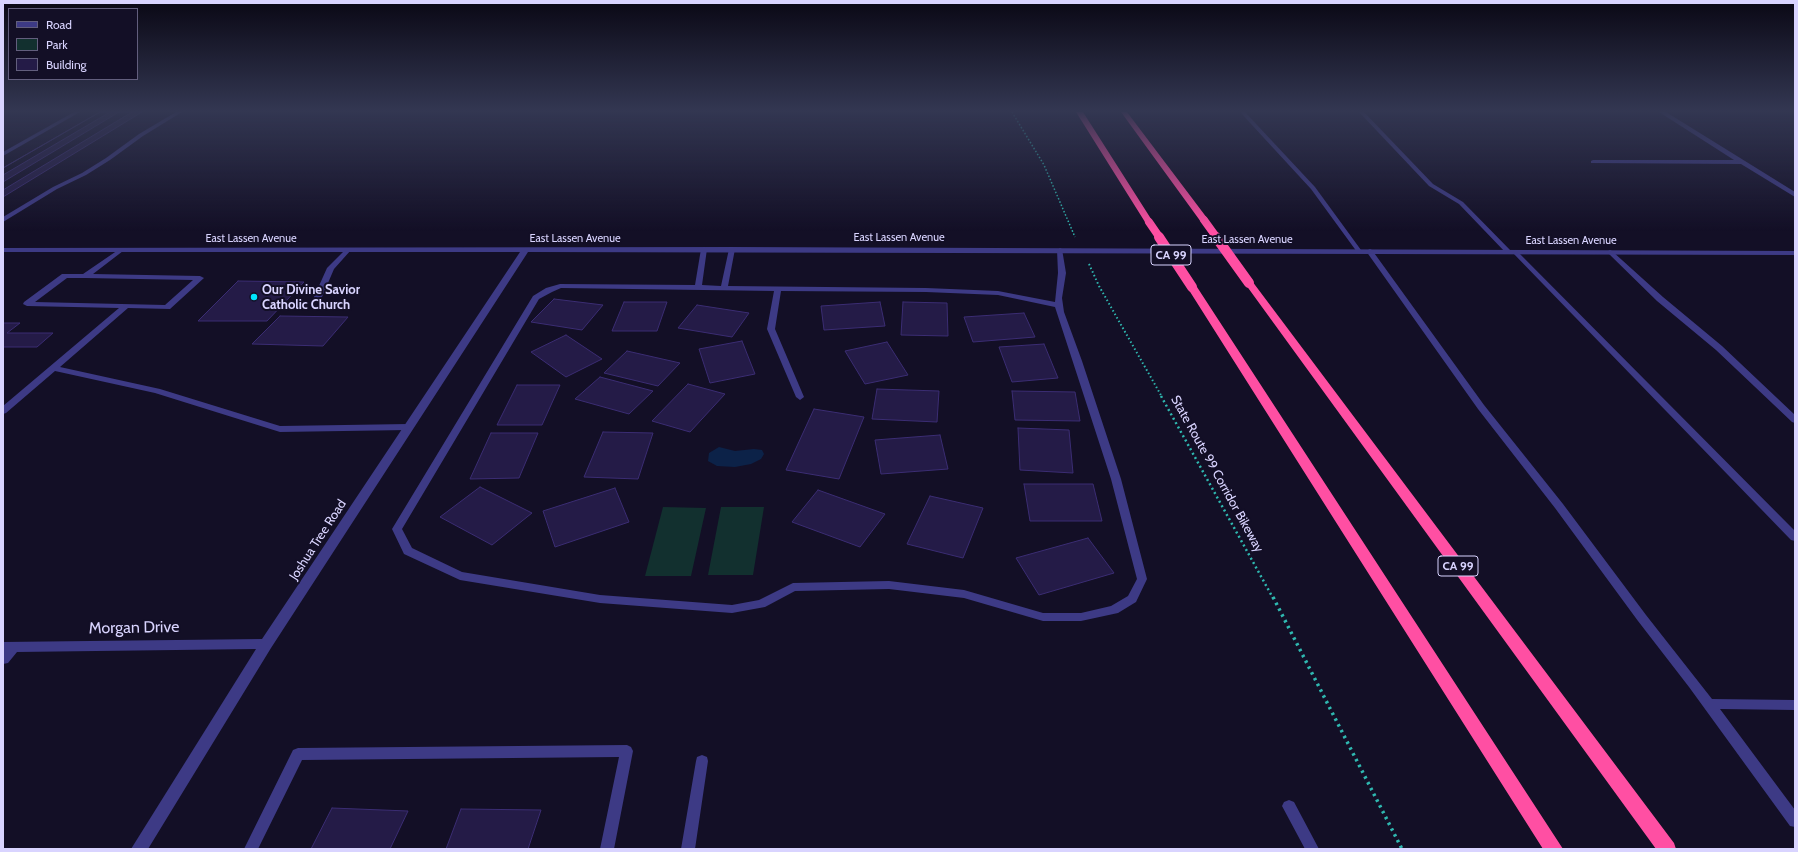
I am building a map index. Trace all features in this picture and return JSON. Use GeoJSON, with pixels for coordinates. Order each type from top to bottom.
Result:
{"type":"FeatureCollection","features":[{"type":"Feature","properties":{"kind":"highway","name":"CA 99"},"geometry":{"type":"LineString","coordinates":[[1104,152],[1554,849]]}},
{"type":"Feature","properties":{"kind":"highway","name":"CA 99"},"geometry":{"type":"LineString","coordinates":[[1153,152],[1667,849]]}},
{"type":"Feature","properties":{"kind":"street"},"geometry":{"type":"LineString","coordinates":[[1726,152],[1795,195]]}},
{"type":"Feature","properties":{"kind":"street"},"geometry":{"type":"LineString","coordinates":[[1593,162],[1742,162]]}},
{"type":"Feature","properties":{"kind":"street","name":"East Lassen Avenue"},"geometry":{"type":"LineString","coordinates":[[3,250],[525,250],[732,248],[1795,253]]}},
{"type":"Feature","properties":{"kind":"street","name":"Joshua Tree Road"},"geometry":{"type":"LineString","coordinates":[[139,849],[266,644],[525,250]]}},
{"type":"Feature","properties":{"kind":"street","name":"Morgan Drive"},"geometry":{"type":"LineString","coordinates":[[9,647],[266,644]]}},
{"type":"Feature","properties":{"kind":"street"},"geometry":{"type":"LineString","coordinates":[[3,659],[9,647]]}},
{"type":"Feature","properties":{"kind":"lane"},"geometry":{"type":"LineString","coordinates":[[3,220],[55,188],[84,174],[118,152]]}},
{"type":"Feature","properties":{"kind":"lane"},"geometry":{"type":"LineString","coordinates":[[1279,152],[1313,188],[1364,252],[1481,407],[1559,506],[1795,821]]}},
{"type":"Feature","properties":{"kind":"lane"},"geometry":{"type":"LineString","coordinates":[[1399,152],[1431,185],[1461,204],[1511,252],[1795,536]]}},
{"type":"Feature","properties":{"kind":"lane"},"geometry":{"type":"LineString","coordinates":[[724,288],[732,248]]}},
{"type":"Feature","properties":{"kind":"lane"},"geometry":{"type":"LineString","coordinates":[[698,288],[704,249]]}},
{"type":"Feature","properties":{"kind":"lane"},"geometry":{"type":"LineString","coordinates":[[85,276],[121,250]]}},
{"type":"Feature","properties":{"kind":"lane"},"geometry":{"type":"LineString","coordinates":[[318,297],[331,268],[348,250]]}},
{"type":"Feature","properties":{"kind":"lane"},"geometry":{"type":"LineString","coordinates":[[1059,305],[998,293],[926,290],[560,286],[549,290],[536,298],[397,529],[408,551],[460,576],[600,599],[732,609],[761,604],[793,587],[889,585],[964,594],[1043,617],[1081,617],[1114,610],[1132,599],[1142,579],[1116,479],[1060,312],[1059,305],[1062,273],[1060,250]]}},
{"type":"Feature","properties":{"kind":"lane"},"geometry":{"type":"LineString","coordinates":[[1610,252],[1660,299],[1719,348],[1795,420]]}},
{"type":"Feature","properties":{"kind":"lane"},"geometry":{"type":"LineString","coordinates":[[65,276],[85,276],[200,278],[167,306],[27,304],[65,276]]}},
{"type":"Feature","properties":{"kind":"lane"},"geometry":{"type":"LineString","coordinates":[[778,288],[771,328],[800,397]]}},
{"type":"Feature","properties":{"kind":"lane"},"geometry":{"type":"LineString","coordinates":[[3,411],[126,306]]}},
{"type":"Feature","properties":{"kind":"lane"},"geometry":{"type":"LineString","coordinates":[[53,368],[157,391],[280,430],[408,427]]}},
{"type":"Feature","properties":{"kind":"lane"},"geometry":{"type":"LineString","coordinates":[[1708,704],[1795,705]]}},
{"type":"Feature","properties":{"kind":"lane"},"geometry":{"type":"LineString","coordinates":[[250,849],[298,754],[627,751],[608,849]]}},
{"type":"Feature","properties":{"kind":"lane"},"geometry":{"type":"LineString","coordinates":[[688,849],[702,761]]}},
{"type":"Feature","properties":{"kind":"lane"},"geometry":{"type":"LineString","coordinates":[[1289,806],[1312,849]]}},
{"type":"Feature","properties":{"kind":"path","name":"State Route 99 Corridor Bikeway"},"geometry":{"type":"LineString","coordinates":[[1036,152],[1044,165],[1072,231],[1084,250],[1098,286],[1257,566],[1402,849]]}},
{"type":"Feature","properties":{"kind":"green space"},"geometry":{"type":"Polygon","coordinates":[[[663,507],[706,508],[691,576],[645,576],[663,507]]]}},
{"type":"Feature","properties":{"kind":"green space"},"geometry":{"type":"Polygon","coordinates":[[[721,507],[764,507],[753,575],[708,575],[721,507]]]}},
{"type":"Feature","properties":{"kind":"water"},"geometry":{"type":"Polygon","coordinates":[[[719,447],[735,451],[754,449],[762,450],[764,454],[761,459],[751,464],[735,467],[717,466],[708,461],[709,453],[719,447]]]}},
{"type":"Feature","properties":{"kind":"building"},"geometry":{"type":"Polygon","coordinates":[[[31,152],[77,152],[3,197],[3,168],[31,152]]]}},
{"type":"Feature","properties":{"kind":"building"},"geometry":{"type":"Polygon","coordinates":[[[31,152],[42,152],[3,175],[3,168],[31,152]]]}},
{"type":"Feature","properties":{"kind":"building"},"geometry":{"type":"Polygon","coordinates":[[[53,152],[66,152],[3,190],[3,182],[53,152]]]}},
{"type":"Feature","properties":{"kind":"building"},"geometry":{"type":"Polygon","coordinates":[[[238,281],[304,282],[267,321],[198,321],[238,281]]]}},
{"type":"Feature","properties":{"kind":"building"},"geometry":{"type":"Polygon","coordinates":[[[554,299],[603,305],[582,330],[531,322],[554,299]]]}},
{"type":"Feature","properties":{"kind":"building"},"geometry":{"type":"Polygon","coordinates":[[[624,302],[667,302],[657,331],[612,331],[624,302]]]}},
{"type":"Feature","properties":{"kind":"building"},"geometry":{"type":"Polygon","coordinates":[[[880,302],[885,326],[824,330],[821,306],[880,302]]]}},
{"type":"Feature","properties":{"kind":"building"},"geometry":{"type":"Polygon","coordinates":[[[903,302],[947,303],[948,336],[901,335],[903,302]]]}},
{"type":"Feature","properties":{"kind":"building"},"geometry":{"type":"Polygon","coordinates":[[[697,305],[749,313],[732,337],[678,328],[697,305]]]}},
{"type":"Feature","properties":{"kind":"building"},"geometry":{"type":"Polygon","coordinates":[[[1024,313],[1035,337],[973,342],[964,317],[1024,313]]]}},
{"type":"Feature","properties":{"kind":"building"},"geometry":{"type":"Polygon","coordinates":[[[280,316],[348,317],[323,346],[252,344],[280,316]]]}},
{"type":"Feature","properties":{"kind":"building"},"geometry":{"type":"Polygon","coordinates":[[[3,323],[20,323],[7,333],[53,333],[37,347],[3,347],[3,323]]]}},
{"type":"Feature","properties":{"kind":"building"},"geometry":{"type":"Polygon","coordinates":[[[566,335],[602,359],[566,377],[531,352],[566,335]]]}},
{"type":"Feature","properties":{"kind":"building"},"geometry":{"type":"Polygon","coordinates":[[[742,341],[755,374],[710,383],[699,349],[742,341]]]}},
{"type":"Feature","properties":{"kind":"building"},"geometry":{"type":"Polygon","coordinates":[[[887,342],[908,375],[865,384],[845,351],[887,342]]]}},
{"type":"Feature","properties":{"kind":"building"},"geometry":{"type":"Polygon","coordinates":[[[1044,344],[1058,378],[1012,382],[999,347],[1044,344]]]}},
{"type":"Feature","properties":{"kind":"building"},"geometry":{"type":"Polygon","coordinates":[[[627,351],[680,363],[658,386],[604,373],[627,351]]]}},
{"type":"Feature","properties":{"kind":"building"},"geometry":{"type":"Polygon","coordinates":[[[600,377],[653,391],[629,414],[575,399],[600,377]]]}},
{"type":"Feature","properties":{"kind":"building"},"geometry":{"type":"Polygon","coordinates":[[[688,384],[725,394],[690,432],[652,421],[688,384]]]}},
{"type":"Feature","properties":{"kind":"building"},"geometry":{"type":"Polygon","coordinates":[[[517,385],[560,385],[542,425],[497,425],[517,385]]]}},
{"type":"Feature","properties":{"kind":"building"},"geometry":{"type":"Polygon","coordinates":[[[877,389],[939,391],[937,422],[872,419],[877,389]]]}},
{"type":"Feature","properties":{"kind":"building"},"geometry":{"type":"Polygon","coordinates":[[[1012,391],[1075,392],[1080,421],[1015,420],[1012,391]]]}},
{"type":"Feature","properties":{"kind":"building"},"geometry":{"type":"Polygon","coordinates":[[[814,409],[864,417],[839,479],[786,470],[814,409]]]}},
{"type":"Feature","properties":{"kind":"building"},"geometry":{"type":"Polygon","coordinates":[[[1018,428],[1069,430],[1073,473],[1020,470],[1018,428]]]}},
{"type":"Feature","properties":{"kind":"building"},"geometry":{"type":"Polygon","coordinates":[[[603,432],[653,433],[638,479],[584,477],[603,432]]]}},
{"type":"Feature","properties":{"kind":"building"},"geometry":{"type":"Polygon","coordinates":[[[491,433],[538,433],[519,478],[470,479],[491,433]]]}},
{"type":"Feature","properties":{"kind":"building"},"geometry":{"type":"Polygon","coordinates":[[[940,435],[948,469],[881,474],[875,440],[940,435]]]}},
{"type":"Feature","properties":{"kind":"building"},"geometry":{"type":"Polygon","coordinates":[[[1024,484],[1093,484],[1102,521],[1030,521],[1024,484]]]}},
{"type":"Feature","properties":{"kind":"building"},"geometry":{"type":"Polygon","coordinates":[[[480,487],[532,513],[492,545],[440,517],[480,487]]]}},
{"type":"Feature","properties":{"kind":"building"},"geometry":{"type":"Polygon","coordinates":[[[615,488],[629,522],[555,547],[543,511],[615,488]]]}},
{"type":"Feature","properties":{"kind":"building"},"geometry":{"type":"Polygon","coordinates":[[[818,490],[885,514],[860,547],[792,522],[818,490]]]}},
{"type":"Feature","properties":{"kind":"building"},"geometry":{"type":"Polygon","coordinates":[[[930,496],[983,508],[963,558],[907,544],[930,496]]]}},
{"type":"Feature","properties":{"kind":"building"},"geometry":{"type":"Polygon","coordinates":[[[1088,538],[1114,573],[1039,595],[1016,558],[1088,538]]]}},
{"type":"Feature","properties":{"kind":"building"},"geometry":{"type":"Polygon","coordinates":[[[332,808],[408,811],[390,849],[311,849],[332,808]]]}},
{"type":"Feature","properties":{"kind":"building"},"geometry":{"type":"Polygon","coordinates":[[[461,809],[541,810],[528,849],[446,849],[461,809]]]}},
{"type":"Feature","properties":{"kind":"place","name":"Our Divine Savior Catholic Church"},"geometry":{"type":"Point","coordinates":[254,297]}}]}
